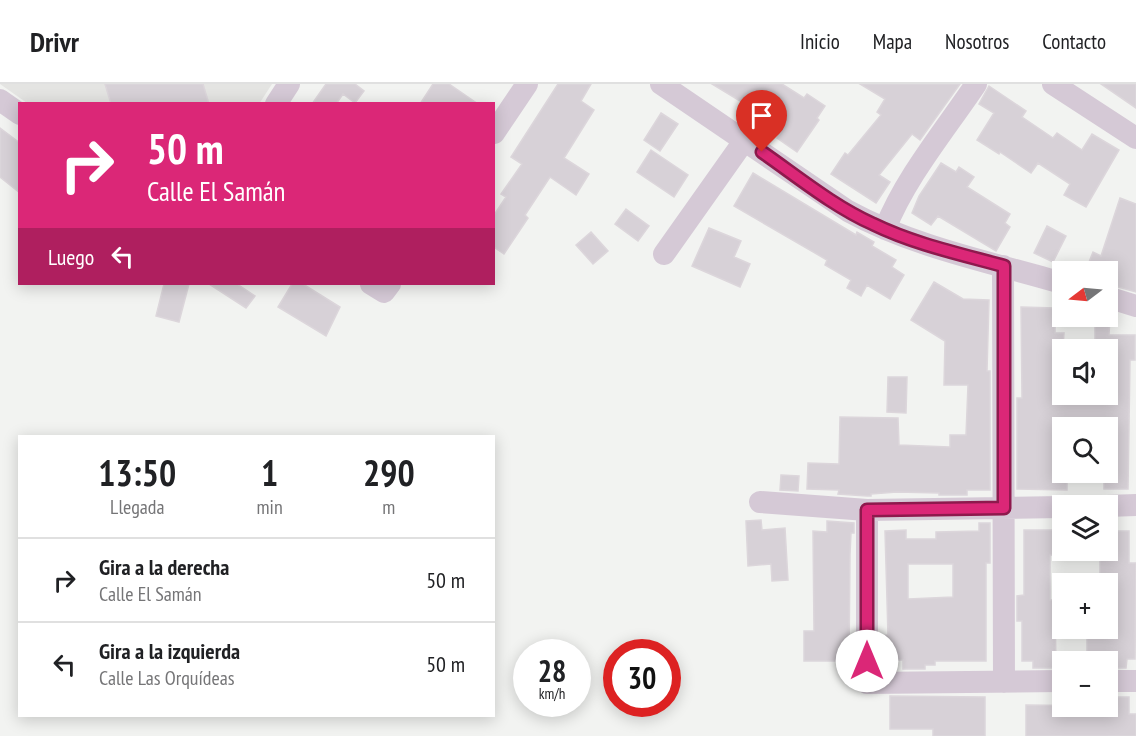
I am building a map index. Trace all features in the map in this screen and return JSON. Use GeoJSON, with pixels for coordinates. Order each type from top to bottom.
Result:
{"type":"FeatureCollection","features":[{"type":"Feature","properties":{"kind":"street"},"geometry":{"type":"LineString","coordinates":[[277,102],[289,84]]}},
{"type":"Feature","properties":{"kind":"street"},"geometry":{"type":"LineString","coordinates":[[495,132],[527,84]]}},
{"type":"Feature","properties":{"kind":"street"},"geometry":{"type":"LineString","coordinates":[[661,84],[848,211],[911,239],[1052,280]]}},
{"type":"Feature","properties":{"kind":"street"},"geometry":{"type":"LineString","coordinates":[[885,229],[904,189],[976,84]]}},
{"type":"Feature","properties":{"kind":"street"},"geometry":{"type":"LineString","coordinates":[[1053,84],[1136,138]]}},
{"type":"Feature","properties":{"kind":"street"},"geometry":{"type":"LineString","coordinates":[[0,100],[18,113]]}},
{"type":"Feature","properties":{"kind":"street"},"geometry":{"type":"LineString","coordinates":[[664,254],[744,141]]}},
{"type":"Feature","properties":{"kind":"street"},"geometry":{"type":"LineString","coordinates":[[1004,266],[1004,682]]}},
{"type":"Feature","properties":{"kind":"street"},"geometry":{"type":"LineString","coordinates":[[373,285],[384,292],[389,285]]}},
{"type":"Feature","properties":{"kind":"street"},"geometry":{"type":"LineString","coordinates":[[1118,300],[1136,306]]}},
{"type":"Feature","properties":{"kind":"street"},"geometry":{"type":"LineString","coordinates":[[760,502],[867,510],[1052,507]]}},
{"type":"Feature","properties":{"kind":"street"},"geometry":{"type":"LineString","coordinates":[[1118,506],[1136,505]]}},
{"type":"Feature","properties":{"kind":"street"},"geometry":{"type":"LineString","coordinates":[[867,510],[867,682],[1052,681]]}},
{"type":"Feature","properties":{"kind":"street"},"geometry":{"type":"LineString","coordinates":[[1118,681],[1136,681]]}},
{"type":"Feature","properties":{"kind":"shaded area"},"geometry":{"type":"Polygon","coordinates":[[[0,84],[272,84],[260,102],[26,102],[0,84]]]}},
{"type":"Feature","properties":{"kind":"building"},"geometry":{"type":"Polygon","coordinates":[[[105,84],[203,84],[208,102],[110,102],[105,84]]]}},
{"type":"Feature","properties":{"kind":"building"},"geometry":{"type":"Polygon","coordinates":[[[326,84],[355,84],[364,91],[356,102],[343,94],[337,102],[313,102],[326,84]]]}},
{"type":"Feature","properties":{"kind":"building"},"geometry":{"type":"Polygon","coordinates":[[[433,84],[449,84],[475,102],[421,102],[433,84]]]}},
{"type":"Feature","properties":{"kind":"building"},"geometry":{"type":"Polygon","coordinates":[[[558,84],[591,84],[581,101],[594,110],[564,158],[589,174],[576,195],[550,177],[525,215],[528,218],[504,254],[495,248],[495,214],[506,197],[501,194],[522,164],[511,157],[558,84]]]}},
{"type":"Feature","properties":{"kind":"building"},"geometry":{"type":"Polygon","coordinates":[[[712,84],[782,84],[804,98],[807,94],[825,106],[817,118],[819,120],[797,152],[777,138],[781,132],[757,117],[760,113],[712,84]]]}},
{"type":"Feature","properties":{"kind":"building"},"geometry":{"type":"Polygon","coordinates":[[[860,84],[960,84],[920,140],[912,134],[879,175],[890,182],[876,203],[831,174],[845,153],[848,155],[881,115],[877,112],[885,99],[860,84]]]}},
{"type":"Feature","properties":{"kind":"building"},"geometry":{"type":"Polygon","coordinates":[[[1101,84],[1136,84],[1136,108],[1101,84]]]}},
{"type":"Feature","properties":{"kind":"building"},"geometry":{"type":"Polygon","coordinates":[[[989,86],[1026,111],[1022,117],[1053,138],[1057,133],[1082,150],[1092,134],[1119,150],[1086,207],[1064,195],[1070,184],[1038,163],[1031,173],[977,140],[994,113],[979,104],[989,86]]]}},
{"type":"Feature","properties":{"kind":"building"},"geometry":{"type":"Polygon","coordinates":[[[661,113],[678,124],[660,151],[644,140],[661,113]]]}},
{"type":"Feature","properties":{"kind":"building"},"geometry":{"type":"Polygon","coordinates":[[[0,128],[18,142],[18,191],[0,177],[0,128]]]}},
{"type":"Feature","properties":{"kind":"building"},"geometry":{"type":"Polygon","coordinates":[[[651,150],[688,175],[674,197],[637,172],[651,150]]]}},
{"type":"Feature","properties":{"kind":"building"},"geometry":{"type":"Polygon","coordinates":[[[941,163],[956,172],[959,167],[974,177],[967,187],[1010,214],[1005,223],[1010,227],[996,251],[938,216],[931,225],[912,213],[919,196],[941,163]]]}},
{"type":"Feature","properties":{"kind":"building"},"geometry":{"type":"Polygon","coordinates":[[[753,173],[856,235],[857,232],[874,242],[872,246],[896,260],[892,267],[904,275],[890,299],[867,285],[861,296],[847,288],[851,280],[825,265],[827,260],[734,206],[753,173]]]}},
{"type":"Feature","properties":{"kind":"building"},"geometry":{"type":"Polygon","coordinates":[[[1120,198],[1136,204],[1136,292],[1118,287],[1118,261],[1089,261],[1093,252],[1101,256],[1120,198]]]}},
{"type":"Feature","properties":{"kind":"building"},"geometry":{"type":"Polygon","coordinates":[[[626,209],[649,226],[638,241],[615,224],[626,209]]]}},
{"type":"Feature","properties":{"kind":"building"},"geometry":{"type":"Polygon","coordinates":[[[1047,226],[1066,236],[1054,261],[1034,253],[1047,226]]]}},
{"type":"Feature","properties":{"kind":"building"},"geometry":{"type":"Polygon","coordinates":[[[709,228],[741,241],[734,257],[750,264],[740,287],[692,266],[709,228]]]}},
{"type":"Feature","properties":{"kind":"building"},"geometry":{"type":"Polygon","coordinates":[[[591,232],[608,251],[593,264],[576,245],[591,232]]]}},
{"type":"Feature","properties":{"kind":"building"},"geometry":{"type":"Polygon","coordinates":[[[934,282],[963,299],[989,300],[987,371],[990,371],[990,490],[967,490],[967,495],[897,492],[867,496],[838,494],[839,490],[807,489],[808,463],[839,464],[840,417],[898,418],[899,445],[950,447],[950,435],[966,435],[968,385],[944,385],[945,341],[911,320],[934,282]]]}},
{"type":"Feature","properties":{"kind":"building"},"geometry":{"type":"Polygon","coordinates":[[[164,285],[189,285],[179,322],[156,316],[164,285]]]}},
{"type":"Feature","properties":{"kind":"building"},"geometry":{"type":"Polygon","coordinates":[[[211,285],[238,285],[255,296],[246,308],[211,285]]]}},
{"type":"Feature","properties":{"kind":"building"},"geometry":{"type":"Polygon","coordinates":[[[291,285],[305,285],[340,307],[326,336],[278,307],[291,285]]]}},
{"type":"Feature","properties":{"kind":"building"},"geometry":{"type":"Polygon","coordinates":[[[1021,307],[1052,308],[1052,327],[1055,327],[1055,333],[1064,333],[1064,339],[1052,339],[1052,405],[1118,405],[1118,339],[1095,339],[1095,327],[1109,327],[1109,335],[1135,335],[1135,360],[1130,360],[1128,489],[1104,489],[1104,483],[1118,483],[1118,417],[1052,417],[1052,483],[1067,483],[1067,490],[1017,489],[1017,398],[1022,398],[1021,307]]]}},
{"type":"Feature","properties":{"kind":"building"},"geometry":{"type":"Polygon","coordinates":[[[888,377],[907,377],[906,413],[887,412],[888,377]]]}},
{"type":"Feature","properties":{"kind":"building"},"geometry":{"type":"Polygon","coordinates":[[[781,475],[799,476],[798,491],[780,490],[781,475]]]}},
{"type":"Feature","properties":{"kind":"building"},"geometry":{"type":"Polygon","coordinates":[[[761,520],[762,530],[785,528],[788,580],[772,581],[771,564],[748,566],[746,521],[761,520]]]}},
{"type":"Feature","properties":{"kind":"building"},"geometry":{"type":"Polygon","coordinates":[[[827,521],[854,523],[850,554],[849,661],[804,661],[804,631],[814,631],[813,531],[827,532],[827,521]]]}},
{"type":"Feature","properties":{"kind":"building"},"geometry":{"type":"Polygon","coordinates":[[[979,523],[990,523],[990,563],[986,563],[986,661],[935,661],[935,665],[925,665],[925,669],[903,669],[903,660],[880,660],[880,636],[888,635],[885,531],[906,530],[906,539],[936,539],[936,532],[979,531],[979,523]],[[908,564],[908,599],[953,597],[953,564],[908,564]]]}},
{"type":"Feature","properties":{"kind":"building"},"geometry":{"type":"Polygon","coordinates":[[[1024,530],[1052,530],[1050,600],[1052,600],[1052,639],[1056,639],[1056,651],[1052,651],[1052,668],[1033,668],[1033,661],[1022,661],[1022,621],[1017,621],[1017,596],[1024,595],[1024,530]]]}},
{"type":"Feature","properties":{"kind":"building"},"geometry":{"type":"Polygon","coordinates":[[[1118,531],[1129,531],[1129,563],[1136,563],[1135,659],[1127,659],[1126,668],[1118,668],[1118,651],[1087,651],[1087,639],[1118,639],[1118,573],[1100,573],[1100,561],[1118,561],[1118,531]]]}},
{"type":"Feature","properties":{"kind":"building"},"geometry":{"type":"Polygon","coordinates":[[[890,696],[985,697],[985,736],[933,736],[933,729],[890,729],[890,696]]]}},
{"type":"Feature","properties":{"kind":"building"},"geometry":{"type":"Polygon","coordinates":[[[1118,697],[1129,697],[1129,714],[1136,714],[1136,736],[1026,736],[1026,705],[1052,705],[1052,717],[1118,717],[1118,697]]]}},
{"type":"Feature","properties":{"kind":"route"},"geometry":{"type":"LineString","coordinates":[[762,152],[848,211],[873,224],[911,239],[1004,266],[1004,508],[867,510],[867,661]]}}]}
